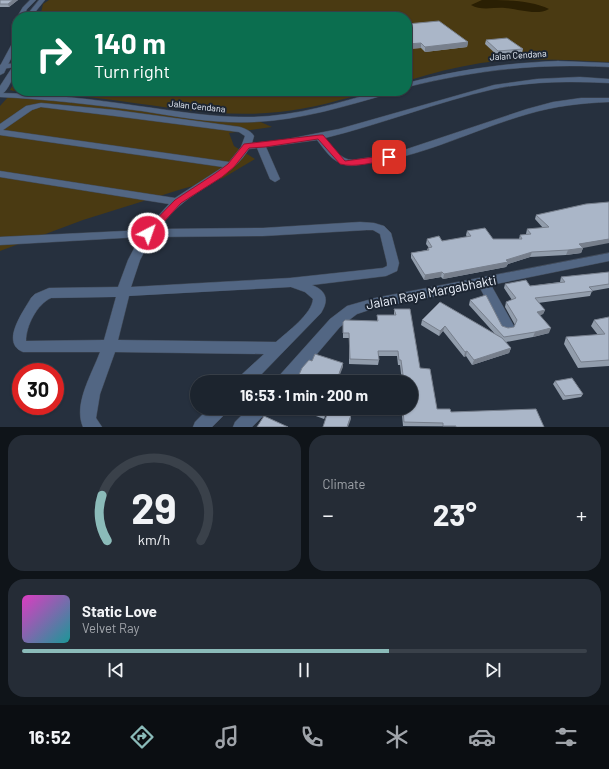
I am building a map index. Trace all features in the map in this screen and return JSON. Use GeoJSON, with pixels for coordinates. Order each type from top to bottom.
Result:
{"type":"FeatureCollection","features":[{"type":"Feature","properties":{"kind":"street"},"geometry":{"type":"LineString","coordinates":[[23,12],[33,0]]}},
{"type":"Feature","properties":{"kind":"street"},"geometry":{"type":"LineString","coordinates":[[33,12],[42,0]]}},
{"type":"Feature","properties":{"kind":"street"},"geometry":{"type":"LineString","coordinates":[[1,69],[12,49]]}},
{"type":"Feature","properties":{"kind":"street","name":"Jalan Cendana"},"geometry":{"type":"LineString","coordinates":[[412,84],[456,73],[498,66],[547,63],[609,65]]}},
{"type":"Feature","properties":{"kind":"street"},"geometry":{"type":"LineString","coordinates":[[1,69],[12,66]]}},
{"type":"Feature","properties":{"kind":"street"},"geometry":{"type":"LineString","coordinates":[[0,94],[12,74]]}},
{"type":"Feature","properties":{"kind":"street"},"geometry":{"type":"LineString","coordinates":[[246,146],[260,146],[320,137],[351,130],[448,100],[502,86],[560,80],[609,81]]}},
{"type":"Feature","properties":{"kind":"street","name":"Jalan Cendana"},"geometry":{"type":"LineString","coordinates":[[0,94],[12,95]]}},
{"type":"Feature","properties":{"kind":"street","name":"Jalan Cendana"},"geometry":{"type":"LineString","coordinates":[[23,96],[92,102],[200,117],[252,120],[286,117],[314,112],[370,96]]}},
{"type":"Feature","properties":{"kind":"street"},"geometry":{"type":"LineString","coordinates":[[320,137],[340,161],[346,164],[395,156],[511,116],[549,105],[578,100],[609,100]]}},
{"type":"Feature","properties":{"kind":"street"},"geometry":{"type":"LineString","coordinates":[[0,128],[29,108],[41,105],[115,113],[243,131],[248,133],[250,136],[246,146],[231,165],[219,175],[178,202],[148,233],[135,259],[123,292],[110,346],[89,404],[88,419],[90,425],[94,427]]}},
{"type":"Feature","properties":{"kind":"street"},"geometry":{"type":"LineString","coordinates":[[0,132],[231,165]]}},
{"type":"Feature","properties":{"kind":"street"},"geometry":{"type":"LineString","coordinates":[[260,146],[275,179]]}},
{"type":"Feature","properties":{"kind":"street"},"geometry":{"type":"LineString","coordinates":[[0,174],[178,202]]}},
{"type":"Feature","properties":{"kind":"street"},"geometry":{"type":"LineString","coordinates":[[0,241],[148,233],[263,232],[360,226],[376,228],[385,233],[393,268],[379,274],[290,283],[123,292],[49,293],[40,297],[36,301],[19,332],[19,343],[28,347],[110,346],[278,348]]}},
{"type":"Feature","properties":{"kind":"street","name":"Jalan Raya Margabhakti"},"geometry":{"type":"LineString","coordinates":[[290,375],[335,323],[352,310],[375,303],[609,256]]}},
{"type":"Feature","properties":{"kind":"street"},"geometry":{"type":"LineString","coordinates":[[483,282],[507,326]]}},
{"type":"Feature","properties":{"kind":"street"},"geometry":{"type":"LineString","coordinates":[[251,375],[317,311],[321,302],[316,292],[290,283]]}},
{"type":"Feature","properties":{"kind":"street"},"geometry":{"type":"LineString","coordinates":[[202,427],[213,415]]}},
{"type":"Feature","properties":{"kind":"street"},"geometry":{"type":"LineString","coordinates":[[241,427],[253,415]]}},
{"type":"Feature","properties":{"kind":"shaded area"},"geometry":{"type":"Polygon","coordinates":[[[49,0],[609,0],[609,62],[545,60],[497,61],[453,68],[412,79],[412,12],[41,12],[43,4],[49,0]]]}},
{"type":"Feature","properties":{"kind":"shaded area"},"geometry":{"type":"Polygon","coordinates":[[[482,0],[526,2],[549,9],[539,12],[527,12],[505,8],[479,8],[471,5],[482,0]]]}},
{"type":"Feature","properties":{"kind":"shaded area"},"geometry":{"type":"Polygon","coordinates":[[[71,96],[354,96],[303,109],[259,114],[219,113],[71,96]]]}},
{"type":"Feature","properties":{"kind":"shaded area"},"geometry":{"type":"Polygon","coordinates":[[[8,97],[108,105],[256,120],[272,127],[229,133],[234,146],[255,159],[223,178],[182,189],[83,220],[0,251],[0,106],[8,97]]]}},
{"type":"Feature","properties":{"kind":"building"},"geometry":{"type":"Polygon","coordinates":[[[0,0],[13,0],[8,4],[0,4],[0,0]]]}},
{"type":"Feature","properties":{"kind":"building"},"geometry":{"type":"Polygon","coordinates":[[[439,21],[468,42],[425,47],[421,43],[412,44],[412,24],[439,21]]]}},
{"type":"Feature","properties":{"kind":"building"},"geometry":{"type":"Polygon","coordinates":[[[507,38],[523,49],[498,51],[486,40],[507,38]]]}},
{"type":"Feature","properties":{"kind":"building"},"geometry":{"type":"Polygon","coordinates":[[[609,202],[609,239],[579,244],[583,248],[532,252],[506,260],[508,262],[444,274],[442,272],[425,275],[411,253],[429,250],[428,248],[432,247],[427,239],[439,236],[442,241],[471,236],[467,231],[485,228],[493,239],[522,239],[520,235],[531,234],[527,229],[549,227],[536,215],[586,204],[609,202]]]}},
{"type":"Feature","properties":{"kind":"building"},"geometry":{"type":"Polygon","coordinates":[[[609,272],[609,284],[589,287],[593,291],[535,298],[545,310],[537,312],[551,328],[535,332],[504,337],[470,300],[486,295],[502,326],[508,328],[514,327],[517,320],[506,302],[516,298],[505,284],[526,280],[530,286],[565,282],[561,277],[609,272]]]}},
{"type":"Feature","properties":{"kind":"building"},"geometry":{"type":"Polygon","coordinates":[[[440,302],[502,338],[511,348],[474,360],[467,351],[465,352],[445,326],[440,331],[422,320],[440,302]]]}},
{"type":"Feature","properties":{"kind":"building"},"geometry":{"type":"Polygon","coordinates":[[[394,309],[410,309],[420,368],[430,369],[437,409],[450,409],[451,412],[536,409],[544,427],[456,427],[443,426],[443,423],[404,422],[403,415],[418,415],[418,375],[403,375],[398,351],[378,351],[379,360],[350,359],[349,333],[343,333],[343,322],[345,320],[378,321],[377,315],[396,315],[394,309]]]}},
{"type":"Feature","properties":{"kind":"building"},"geometry":{"type":"Polygon","coordinates":[[[609,317],[609,360],[581,362],[566,337],[605,334],[594,320],[609,317]]]}},
{"type":"Feature","properties":{"kind":"building"},"geometry":{"type":"Polygon","coordinates":[[[315,354],[343,363],[339,375],[299,375],[302,368],[309,360],[312,361],[315,354]]]}},
{"type":"Feature","properties":{"kind":"building"},"geometry":{"type":"Polygon","coordinates":[[[572,378],[583,394],[565,396],[555,381],[572,378]]]}},
{"type":"Feature","properties":{"kind":"building"},"geometry":{"type":"Polygon","coordinates":[[[327,415],[351,415],[347,427],[323,427],[327,415]]]}},
{"type":"Feature","properties":{"kind":"building"},"geometry":{"type":"Polygon","coordinates":[[[264,416],[288,427],[257,427],[264,416]]]}},
{"type":"Feature","properties":{"kind":"route"},"geometry":{"type":"LineString","coordinates":[[148,233],[178,202],[219,175],[231,165],[246,146],[260,146],[320,137],[342,163],[350,164],[389,157]]}}]}
